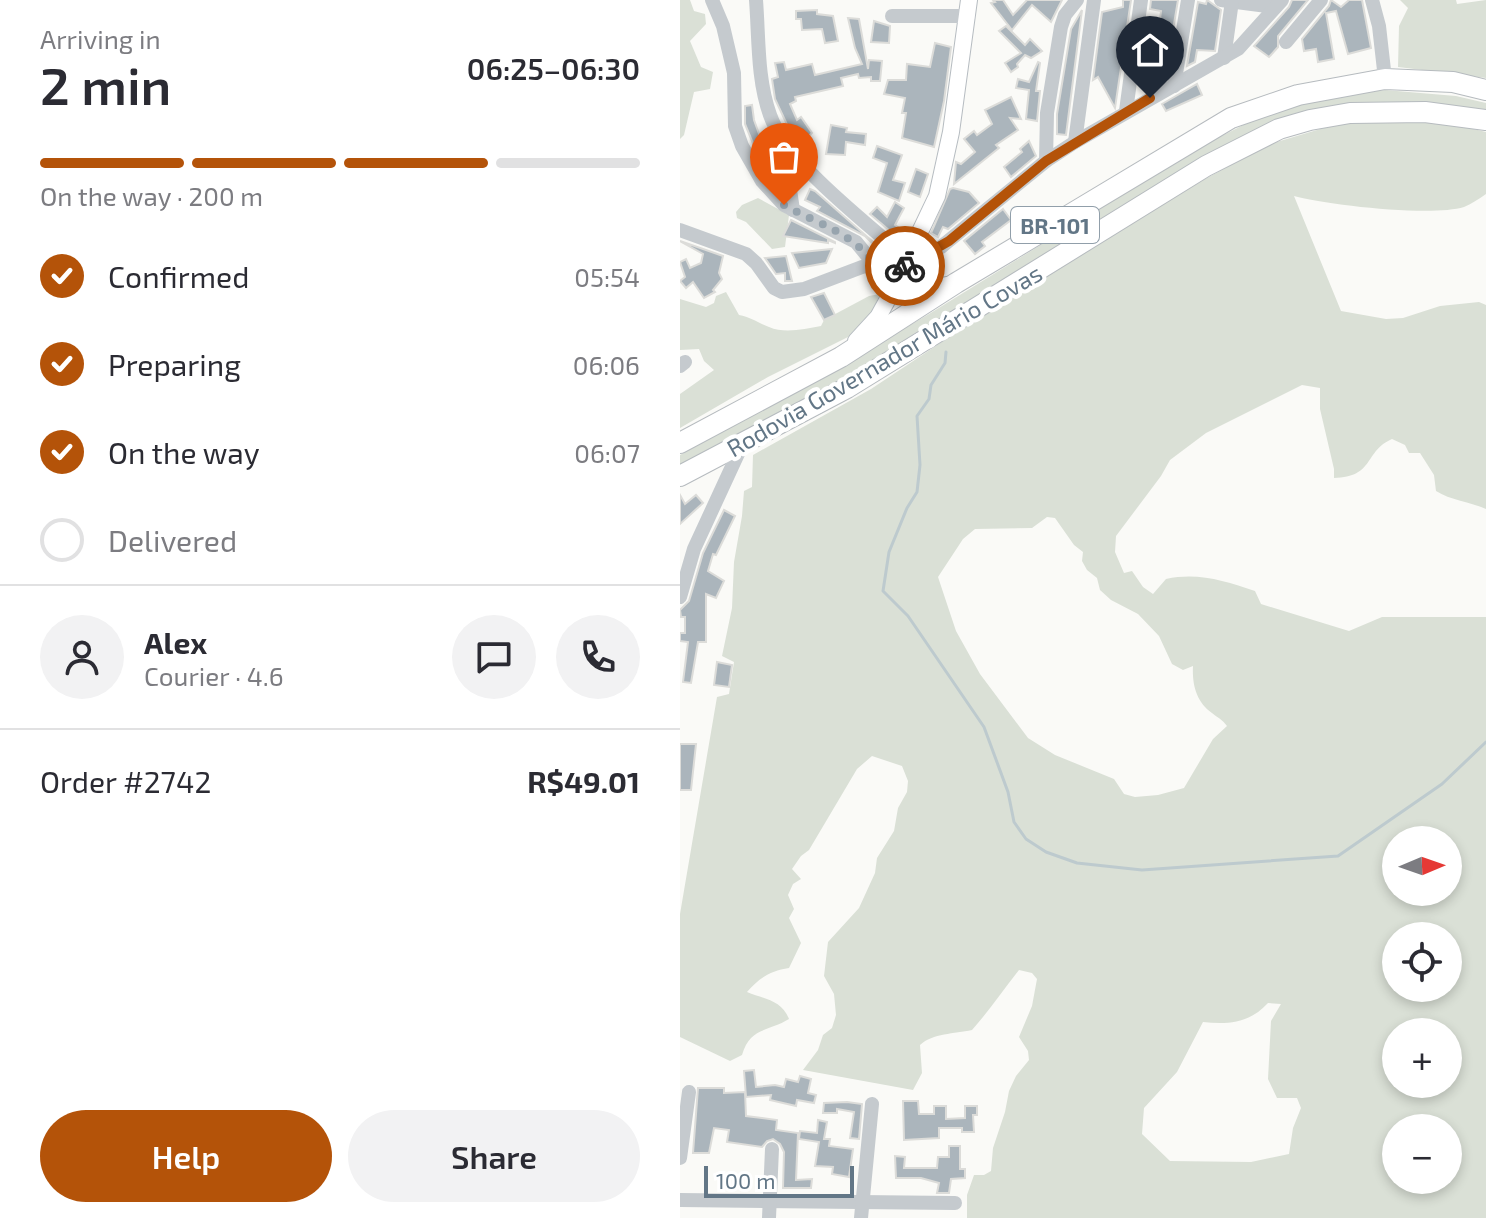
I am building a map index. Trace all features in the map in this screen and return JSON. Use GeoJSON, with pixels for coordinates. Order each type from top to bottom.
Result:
{"type":"FeatureCollection","features":[{"type":"Feature","properties":{"kind":"highway","name":"Rodovia Governador Mário Covas"},"geometry":{"type":"LineString","coordinates":[[680,443],[841,357],[956,283],[1231,118],[1298,95],[1385,79],[1453,82],[1486,90]]}},
{"type":"Feature","properties":{"kind":"highway","name":"Rodovia Governador Mário Covas"},"geometry":{"type":"LineString","coordinates":[[680,476],[855,383],[1206,166],[1279,129],[1310,120],[1357,113],[1425,112],[1486,120]]}},
{"type":"Feature","properties":{"kind":"main road"},"geometry":{"type":"LineString","coordinates":[[841,357],[878,317],[931,213],[944,173],[968,8]]}},
{"type":"Feature","properties":{"kind":"main road"},"geometry":{"type":"LineString","coordinates":[[905,265],[922,289],[956,283]]}},
{"type":"Feature","properties":{"kind":"street"},"geometry":{"type":"LineString","coordinates":[[712,0],[723,26],[734,73],[733,116],[742,146],[768,190],[793,210],[846,235],[864,250],[874,264]]}},
{"type":"Feature","properties":{"kind":"street"},"geometry":{"type":"LineString","coordinates":[[756,0],[764,95],[783,143],[905,265]]}},
{"type":"Feature","properties":{"kind":"street"},"geometry":{"type":"LineString","coordinates":[[1046,161],[1047,113],[1061,27],[1065,15],[1077,0]]}},
{"type":"Feature","properties":{"kind":"street"},"geometry":{"type":"LineString","coordinates":[[1075,142],[1094,0]]}},
{"type":"Feature","properties":{"kind":"street"},"geometry":{"type":"LineString","coordinates":[[1126,111],[1141,0]]}},
{"type":"Feature","properties":{"kind":"street"},"geometry":{"type":"LineString","coordinates":[[1174,86],[1188,0]]}},
{"type":"Feature","properties":{"kind":"street"},"geometry":{"type":"LineString","coordinates":[[1286,42],[1321,0]]}},
{"type":"Feature","properties":{"kind":"street"},"geometry":{"type":"LineString","coordinates":[[1372,0],[1379,26],[1385,79]]}},
{"type":"Feature","properties":{"kind":"street"},"geometry":{"type":"LineString","coordinates":[[1224,58],[1226,1],[1278,4]]}},
{"type":"Feature","properties":{"kind":"street"},"geometry":{"type":"LineString","coordinates":[[680,230],[746,254],[774,288],[782,292],[804,289],[874,264],[905,265],[949,241],[1046,161],[1075,142],[1224,58],[1244,44],[1278,4]]}},
{"type":"Feature","properties":{"kind":"street"},"geometry":{"type":"LineString","coordinates":[[892,16],[968,8]]}},
{"type":"Feature","properties":{"kind":"street"},"geometry":{"type":"LineString","coordinates":[[783,143],[793,210]]}},
{"type":"Feature","properties":{"kind":"street"},"geometry":{"type":"LineString","coordinates":[[680,597],[694,549],[742,445]]}},
{"type":"Feature","properties":{"kind":"street"},"geometry":{"type":"LineString","coordinates":[[680,1158],[689,1092]]}},
{"type":"Feature","properties":{"kind":"street"},"geometry":{"type":"LineString","coordinates":[[861,1218],[872,1104]]}},
{"type":"Feature","properties":{"kind":"street"},"geometry":{"type":"LineString","coordinates":[[769,1218],[772,1149]]}},
{"type":"Feature","properties":{"kind":"street"},"geometry":{"type":"LineString","coordinates":[[680,1200],[955,1203]]}},
{"type":"Feature","properties":{"kind":"shaded area"},"geometry":{"type":"Polygon","coordinates":[[[680,0],[690,0],[694,11],[705,14],[706,24],[690,41],[701,67],[713,72],[710,89],[694,92],[684,135],[680,139],[680,0]]]}},
{"type":"Feature","properties":{"kind":"shaded area"},"geometry":{"type":"Polygon","coordinates":[[[1400,0],[1456,0],[1457,4],[1486,0],[1486,78],[1398,67],[1399,26],[1408,8],[1400,0]]]}},
{"type":"Feature","properties":{"kind":"shaded area"},"geometry":{"type":"Polygon","coordinates":[[[1385,90],[1456,96],[1486,103],[1486,124],[1412,109],[1305,118],[740,445],[680,474],[680,455],[929,314],[1196,149],[1267,113],[1328,96],[1385,90]]]}},
{"type":"Feature","properties":{"kind":"shaded area"},"geometry":{"type":"Polygon","coordinates":[[[1359,121],[1444,122],[1486,132],[1486,194],[1464,207],[1405,210],[1353,206],[1294,196],[1341,311],[1386,319],[1403,318],[1440,306],[1479,302],[1486,305],[1486,509],[1436,491],[1434,475],[1420,453],[1409,453],[1405,445],[1392,439],[1383,444],[1356,473],[1334,478],[1320,409],[1320,388],[1302,385],[1206,433],[1170,460],[1116,536],[1115,552],[1124,573],[1132,571],[1143,587],[1153,594],[1166,579],[1211,579],[1255,591],[1261,604],[1349,631],[1382,617],[1486,617],[1486,1218],[967,1218],[967,1195],[974,1175],[991,1171],[993,1148],[1009,1091],[1029,1060],[1028,1051],[1019,1037],[1032,1006],[1037,979],[1032,973],[1019,970],[972,1030],[937,1036],[920,1045],[922,1073],[913,1090],[803,1070],[818,1050],[823,1035],[832,1028],[836,1015],[834,994],[824,976],[828,942],[859,908],[875,873],[877,858],[894,831],[898,808],[907,792],[908,781],[902,766],[872,756],[857,769],[809,850],[792,869],[801,879],[793,884],[788,895],[794,909],[789,918],[801,943],[789,968],[765,976],[747,992],[777,1004],[789,1019],[755,1035],[742,1055],[730,1061],[680,1037],[680,914],[717,697],[729,694],[734,662],[722,656],[732,608],[734,562],[744,491],[752,487],[753,455],[871,389],[996,306],[1205,179],[1270,144],[1359,121]],[[1047,517],[1032,528],[975,529],[963,539],[938,577],[956,631],[980,674],[1028,738],[1055,755],[1114,779],[1124,794],[1135,797],[1158,795],[1184,788],[1213,739],[1227,726],[1199,698],[1194,686],[1193,666],[1183,670],[1172,664],[1159,636],[1138,614],[1111,600],[1100,590],[1097,578],[1082,561],[1083,552],[1074,545],[1055,518],[1047,517]],[[1268,1003],[1246,1019],[1230,1023],[1203,1022],[1177,1072],[1144,1108],[1142,1134],[1170,1161],[1251,1162],[1289,1154],[1293,1128],[1301,1108],[1297,1098],[1277,1098],[1268,1079],[1271,1021],[1281,1004],[1268,1003]]]}},
{"type":"Feature","properties":{"kind":"shaded area"},"geometry":{"type":"Polygon","coordinates":[[[758,198],[789,215],[785,247],[772,249],[746,222],[737,218],[736,212],[742,205],[758,198]]]}},
{"type":"Feature","properties":{"kind":"shaded area"},"geometry":{"type":"Polygon","coordinates":[[[726,292],[739,315],[788,331],[821,326],[824,320],[869,296],[880,294],[867,324],[848,337],[768,377],[680,428],[680,394],[714,370],[704,361],[699,349],[680,350],[680,299],[706,307],[714,303],[716,296],[726,292]]]}},
{"type":"Feature","properties":{"kind":"building"},"geometry":{"type":"Polygon","coordinates":[[[993,0],[1003,0],[1013,15],[1027,0],[1062,0],[1051,22],[1032,5],[1012,30],[991,3],[995,2],[993,0]]]}},
{"type":"Feature","properties":{"kind":"building"},"geometry":{"type":"Polygon","coordinates":[[[1123,0],[1131,0],[1115,108],[1098,77],[1093,80],[1102,12],[1123,7],[1123,0]]]}},
{"type":"Feature","properties":{"kind":"building"},"geometry":{"type":"Polygon","coordinates":[[[1151,0],[1178,0],[1165,78],[1146,74],[1144,85],[1140,84],[1148,26],[1159,27],[1161,11],[1150,9],[1151,0]]]}},
{"type":"Feature","properties":{"kind":"building"},"geometry":{"type":"Polygon","coordinates":[[[1207,0],[1221,10],[1215,51],[1197,50],[1195,62],[1187,66],[1198,2],[1206,4],[1207,0]]]}},
{"type":"Feature","properties":{"kind":"building"},"geometry":{"type":"Polygon","coordinates":[[[1292,0],[1308,0],[1278,36],[1278,47],[1269,57],[1254,46],[1292,0]]]}},
{"type":"Feature","properties":{"kind":"building"},"geometry":{"type":"Polygon","coordinates":[[[1331,0],[1341,7],[1349,0],[1362,0],[1371,48],[1348,54],[1336,11],[1326,13],[1334,59],[1318,62],[1316,49],[1304,51],[1302,39],[1331,0]]]}},
{"type":"Feature","properties":{"kind":"building"},"geometry":{"type":"Polygon","coordinates":[[[817,10],[817,14],[833,16],[838,41],[825,43],[822,29],[802,30],[801,19],[796,19],[796,11],[817,10]]]}},
{"type":"Feature","properties":{"kind":"building"},"geometry":{"type":"Polygon","coordinates":[[[1082,10],[1066,135],[1057,134],[1057,114],[1071,29],[1082,10]]]}},
{"type":"Feature","properties":{"kind":"building"},"geometry":{"type":"Polygon","coordinates":[[[848,18],[859,19],[868,69],[869,60],[882,61],[880,81],[871,81],[871,77],[859,78],[858,74],[841,78],[843,86],[795,97],[796,101],[790,104],[797,120],[801,117],[812,133],[806,139],[798,129],[791,133],[775,99],[772,79],[778,77],[775,63],[784,62],[786,70],[812,64],[815,75],[862,64],[848,18]]]}},
{"type":"Feature","properties":{"kind":"building"},"geometry":{"type":"Polygon","coordinates":[[[874,21],[890,26],[889,43],[871,42],[874,21]]]}},
{"type":"Feature","properties":{"kind":"building"},"geometry":{"type":"Polygon","coordinates":[[[1006,26],[1025,45],[1030,39],[1042,51],[1031,58],[1025,55],[1011,72],[1005,63],[1021,53],[999,31],[1006,26]]]}},
{"type":"Feature","properties":{"kind":"building"},"geometry":{"type":"Polygon","coordinates":[[[935,43],[951,47],[934,147],[902,138],[905,98],[884,94],[888,80],[906,80],[907,64],[930,67],[935,43]]]}},
{"type":"Feature","properties":{"kind":"building"},"geometry":{"type":"Polygon","coordinates":[[[1038,62],[1036,91],[1040,91],[1037,121],[1026,119],[1029,90],[1016,88],[1018,79],[1029,82],[1038,62]]]}},
{"type":"Feature","properties":{"kind":"building"},"geometry":{"type":"Polygon","coordinates":[[[1197,84],[1202,95],[1166,111],[1162,104],[1197,84]]]}},
{"type":"Feature","properties":{"kind":"building"},"geometry":{"type":"Polygon","coordinates":[[[1011,97],[1021,119],[1010,118],[1018,130],[996,145],[999,148],[954,184],[956,162],[961,164],[975,152],[964,139],[974,131],[977,135],[992,124],[985,110],[1011,97]]]}},
{"type":"Feature","properties":{"kind":"building"},"geometry":{"type":"Polygon","coordinates":[[[752,105],[762,142],[754,146],[745,124],[745,106],[752,105]]]}},
{"type":"Feature","properties":{"kind":"building"},"geometry":{"type":"Polygon","coordinates":[[[831,125],[847,128],[846,132],[866,134],[865,145],[846,142],[845,155],[826,154],[831,125]]]}},
{"type":"Feature","properties":{"kind":"building"},"geometry":{"type":"Polygon","coordinates":[[[1029,141],[1036,156],[1011,177],[1004,167],[1022,152],[1020,149],[1029,141]]]}},
{"type":"Feature","properties":{"kind":"building"},"geometry":{"type":"Polygon","coordinates":[[[877,146],[902,155],[893,180],[905,183],[899,201],[878,192],[887,163],[873,158],[877,146]]]}},
{"type":"Feature","properties":{"kind":"building"},"geometry":{"type":"Polygon","coordinates":[[[916,169],[928,174],[920,197],[908,192],[916,169]]]}},
{"type":"Feature","properties":{"kind":"building"},"geometry":{"type":"Polygon","coordinates":[[[953,188],[969,192],[979,203],[948,229],[943,227],[938,237],[931,233],[953,188]]]}},
{"type":"Feature","properties":{"kind":"building"},"geometry":{"type":"Polygon","coordinates":[[[810,189],[888,255],[884,255],[865,236],[817,211],[820,207],[805,200],[810,189]]]}},
{"type":"Feature","properties":{"kind":"building"},"geometry":{"type":"Polygon","coordinates":[[[895,202],[904,208],[895,225],[907,233],[903,242],[870,214],[877,207],[887,217],[895,202]]]}},
{"type":"Feature","properties":{"kind":"building"},"geometry":{"type":"Polygon","coordinates":[[[1003,209],[1011,220],[982,242],[985,246],[975,254],[964,241],[1003,209]]]}},
{"type":"Feature","properties":{"kind":"building"},"geometry":{"type":"Polygon","coordinates":[[[791,220],[835,242],[835,243],[783,236],[791,220]]]}},
{"type":"Feature","properties":{"kind":"building"},"geometry":{"type":"Polygon","coordinates":[[[680,241],[723,256],[719,273],[722,279],[713,290],[715,292],[704,298],[693,282],[686,288],[680,281],[685,277],[680,262],[686,259],[690,268],[701,263],[703,254],[680,241]]]}},
{"type":"Feature","properties":{"kind":"building"},"geometry":{"type":"Polygon","coordinates":[[[832,249],[826,263],[799,268],[792,253],[832,249]]]}},
{"type":"Feature","properties":{"kind":"building"},"geometry":{"type":"Polygon","coordinates":[[[786,256],[792,281],[785,281],[785,273],[776,274],[765,258],[786,256]]]}},
{"type":"Feature","properties":{"kind":"building"},"geometry":{"type":"Polygon","coordinates":[[[824,293],[835,315],[824,320],[811,297],[824,293]]]}},
{"type":"Feature","properties":{"kind":"building"},"geometry":{"type":"Polygon","coordinates":[[[680,495],[685,504],[696,495],[703,503],[680,524],[680,495]]]}},
{"type":"Feature","properties":{"kind":"building"},"geometry":{"type":"Polygon","coordinates":[[[724,510],[735,516],[716,555],[713,554],[708,571],[724,581],[716,598],[706,594],[706,642],[698,642],[691,683],[683,682],[688,642],[680,641],[680,633],[685,633],[685,617],[681,617],[680,610],[689,601],[703,553],[724,510]]]}},
{"type":"Feature","properties":{"kind":"building"},"geometry":{"type":"Polygon","coordinates":[[[717,662],[732,665],[729,687],[714,685],[717,662]]]}},
{"type":"Feature","properties":{"kind":"building"},"geometry":{"type":"Polygon","coordinates":[[[680,744],[696,744],[691,790],[680,790],[680,744]]]}},
{"type":"Feature","properties":{"kind":"building"},"geometry":{"type":"Polygon","coordinates":[[[754,1070],[756,1087],[784,1087],[786,1079],[798,1082],[800,1076],[811,1079],[808,1093],[816,1095],[814,1103],[797,1100],[796,1106],[770,1100],[771,1095],[746,1097],[744,1071],[754,1070]]]}},
{"type":"Feature","properties":{"kind":"building"},"geometry":{"type":"Polygon","coordinates":[[[698,1088],[724,1088],[724,1093],[745,1092],[746,1116],[777,1120],[776,1130],[798,1133],[796,1180],[812,1179],[811,1188],[783,1188],[784,1152],[773,1139],[762,1147],[727,1142],[729,1130],[714,1128],[709,1153],[693,1153],[698,1088]]]}},
{"type":"Feature","properties":{"kind":"building"},"geometry":{"type":"Polygon","coordinates":[[[903,1101],[918,1101],[919,1114],[934,1114],[934,1106],[946,1106],[946,1119],[965,1118],[965,1106],[977,1106],[977,1115],[973,1115],[974,1132],[962,1132],[962,1128],[939,1128],[939,1138],[904,1140],[903,1101]]]}},
{"type":"Feature","properties":{"kind":"building"},"geometry":{"type":"Polygon","coordinates":[[[824,1103],[862,1104],[859,1139],[850,1138],[854,1112],[837,1109],[837,1113],[823,1113],[824,1103]]]}},
{"type":"Feature","properties":{"kind":"building"},"geometry":{"type":"Polygon","coordinates":[[[818,1120],[827,1122],[824,1139],[830,1139],[829,1146],[853,1149],[849,1177],[832,1174],[833,1167],[815,1166],[819,1142],[799,1139],[800,1131],[817,1133],[818,1120]]]}},
{"type":"Feature","properties":{"kind":"building"},"geometry":{"type":"Polygon","coordinates":[[[949,1146],[960,1146],[960,1169],[965,1169],[965,1178],[951,1179],[949,1193],[937,1193],[939,1183],[921,1178],[896,1178],[895,1156],[905,1157],[904,1168],[937,1168],[938,1157],[949,1157],[949,1146]]]}},
{"type":"Feature","properties":{"kind":"waterway"},"geometry":{"type":"LineString","coordinates":[[946,352],[945,363],[931,385],[929,399],[917,416],[920,465],[917,492],[889,552],[883,591],[908,616],[984,727],[1008,792],[1014,822],[1026,839],[1046,852],[1077,863],[1142,870],[1338,856],[1442,784],[1486,742]]}},
{"type":"Feature","properties":{"kind":"way so far"},"geometry":{"type":"LineString","coordinates":[[784,205],[846,235],[864,250],[874,264],[905,266]]}},
{"type":"Feature","properties":{"kind":"route"},"geometry":{"type":"LineString","coordinates":[[905,266],[949,241],[1046,161],[1150,98]]}}]}
